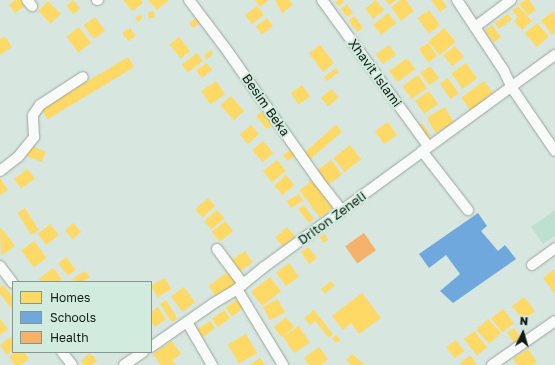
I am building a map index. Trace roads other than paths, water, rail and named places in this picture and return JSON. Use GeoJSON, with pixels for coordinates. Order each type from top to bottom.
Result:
{"type":"FeatureCollection","features":[{"type":"Feature","properties":{"kind":"street","name":"Besim Beka"},"geometry":{"type":"LineString","coordinates":[[189,0],[230,55],[318,180],[342,210]]}},
{"type":"Feature","properties":{"kind":"street","name":"Xhavit Islami"},"geometry":{"type":"LineString","coordinates":[[322,0],[468,210]]}},
{"type":"Feature","properties":{"kind":"street"},"geometry":{"type":"LineString","coordinates":[[457,0],[504,71],[512,88],[555,151]]}},
{"type":"Feature","properties":{"kind":"street"},"geometry":{"type":"LineString","coordinates":[[475,27],[511,0]]}},
{"type":"Feature","properties":{"kind":"street","name":"Driton Zeneli"},"geometry":{"type":"LineString","coordinates":[[152,346],[240,287],[342,210],[512,88],[555,55]]}},
{"type":"Feature","properties":{"kind":"street"},"geometry":{"type":"LineString","coordinates":[[0,171],[18,157],[34,137],[32,115],[37,108],[83,77]]}},
{"type":"Feature","properties":{"kind":"street"},"geometry":{"type":"LineString","coordinates":[[532,265],[555,248]]}},
{"type":"Feature","properties":{"kind":"street"},"geometry":{"type":"LineString","coordinates":[[217,249],[283,365]]}},
{"type":"Feature","properties":{"kind":"street"},"geometry":{"type":"LineString","coordinates":[[0,266],[12,282]]}},
{"type":"Feature","properties":{"kind":"street"},"geometry":{"type":"LineString","coordinates":[[187,322],[212,365]]}},
{"type":"Feature","properties":{"kind":"street"},"geometry":{"type":"LineString","coordinates":[[492,365],[554,325]]}},
{"type":"Feature","properties":{"kind":"street"},"geometry":{"type":"LineString","coordinates":[[63,353],[72,365]]}},
{"type":"Feature","properties":{"kind":"street"},"geometry":{"type":"LineString","coordinates":[[124,365],[142,353]]}}]}
